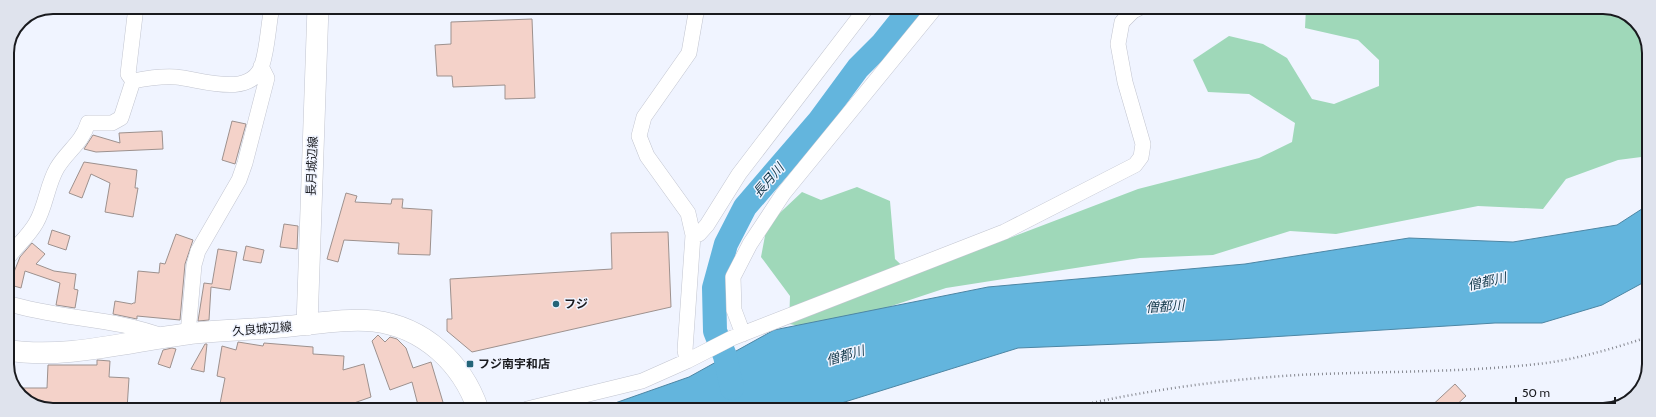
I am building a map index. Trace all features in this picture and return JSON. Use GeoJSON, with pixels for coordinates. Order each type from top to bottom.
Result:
{"type":"FeatureCollection","features":[{"type":"Feature","properties":{"kind":"main road","name":"長月城辺線"},"geometry":{"type":"LineString","coordinates":[[307,325],[318,14]]}},
{"type":"Feature","properties":{"kind":"main road","name":"久良城辺線"},"geometry":{"type":"LineString","coordinates":[[14,350],[57,352],[188,334],[344,321],[374,321],[398,327],[431,343],[450,360],[472,391],[476,403]]}},
{"type":"Feature","properties":{"kind":"street"},"geometry":{"type":"LineString","coordinates":[[133,81],[128,74],[135,14]]}},
{"type":"Feature","properties":{"kind":"street"},"geometry":{"type":"LineString","coordinates":[[133,81],[150,77],[177,77],[210,83],[238,85],[253,78],[262,66],[271,14]]}},
{"type":"Feature","properties":{"kind":"street"},"geometry":{"type":"LineString","coordinates":[[691,359],[685,350],[693,235],[688,213],[647,156],[639,136],[644,117],[689,53],[696,14]]}},
{"type":"Feature","properties":{"kind":"street"},"geometry":{"type":"LineString","coordinates":[[693,235],[699,234],[707,225],[739,174],[862,14]]}},
{"type":"Feature","properties":{"kind":"street"},"geometry":{"type":"LineString","coordinates":[[738,336],[734,310],[733,277],[750,244],[783,194],[930,14]]}},
{"type":"Feature","properties":{"kind":"street"},"geometry":{"type":"LineString","coordinates":[[552,403],[642,381],[738,336],[1004,232],[1135,165],[1141,157],[1143,144],[1125,82],[1118,44],[1122,22],[1130,14]]}},
{"type":"Feature","properties":{"kind":"street"},"geometry":{"type":"LineString","coordinates":[[188,334],[194,265],[198,251],[239,180],[245,163],[267,78],[262,66]]}},
{"type":"Feature","properties":{"kind":"street"},"geometry":{"type":"LineString","coordinates":[[14,248],[27,237],[37,222],[55,171],[62,159],[84,136],[88,123],[112,124],[121,118],[133,81]]}},
{"type":"Feature","properties":{"kind":"street"},"geometry":{"type":"LineString","coordinates":[[14,305],[34,311],[66,317],[120,323],[141,328],[166,337]]}},
{"type":"Feature","properties":{"kind":"path"},"geometry":{"type":"LineString","coordinates":[[1096,403],[1150,392],[1219,381],[1297,375],[1546,363],[1588,355],[1642,339]]}},
{"type":"Feature","properties":{"kind":"green space"},"geometry":{"type":"Polygon","coordinates":[[[1306,14],[1603,14],[1616,16],[1623,19],[1637,33],[1642,50],[1642,157],[1618,160],[1566,179],[1543,209],[1478,206],[1336,234],[1290,231],[1213,255],[1140,258],[946,288],[840,323],[806,327],[789,324],[790,296],[761,257],[767,225],[802,192],[821,200],[857,187],[890,201],[895,259],[912,275],[1138,189],[1259,158],[1292,142],[1295,123],[1249,94],[1208,92],[1193,60],[1229,36],[1263,44],[1287,58],[1312,99],[1334,104],[1379,86],[1379,60],[1358,40],[1305,28],[1306,14]]]}},
{"type":"Feature","properties":{"kind":"water","name":"僧都川"},"geometry":{"type":"Polygon","coordinates":[[[1642,209],[1642,283],[1602,305],[1542,323],[1495,323],[1222,340],[1018,348],[841,403],[615,403],[689,377],[774,330],[988,287],[1245,264],[1409,238],[1513,242],[1617,225],[1642,209]]]}},
{"type":"Feature","properties":{"kind":"building"},"geometry":{"type":"Polygon","coordinates":[[[532,19],[535,98],[505,99],[505,85],[453,87],[452,76],[437,76],[435,45],[451,44],[451,22],[532,19]]]}},
{"type":"Feature","properties":{"kind":"building"},"geometry":{"type":"Polygon","coordinates":[[[232,121],[246,124],[235,164],[222,160],[232,121]]]}},
{"type":"Feature","properties":{"kind":"building"},"geometry":{"type":"Polygon","coordinates":[[[162,131],[163,149],[96,152],[84,149],[93,135],[120,143],[119,133],[162,131]]]}},
{"type":"Feature","properties":{"kind":"building"},"geometry":{"type":"Polygon","coordinates":[[[84,162],[137,170],[135,188],[138,188],[133,217],[105,212],[110,183],[91,174],[82,198],[69,193],[84,162]]]}},
{"type":"Feature","properties":{"kind":"building"},"geometry":{"type":"Polygon","coordinates":[[[346,193],[357,196],[355,202],[391,204],[392,199],[403,199],[402,208],[432,210],[430,255],[398,254],[399,243],[344,240],[338,262],[327,259],[346,193]]]}},
{"type":"Feature","properties":{"kind":"building"},"geometry":{"type":"Polygon","coordinates":[[[284,224],[298,226],[297,249],[280,247],[284,224]]]}},
{"type":"Feature","properties":{"kind":"building"},"geometry":{"type":"Polygon","coordinates":[[[52,230],[70,236],[66,250],[48,244],[52,230]]]}},
{"type":"Feature","properties":{"kind":"building"},"geometry":{"type":"Polygon","coordinates":[[[668,232],[671,307],[472,352],[447,331],[447,319],[452,319],[450,279],[612,269],[611,233],[668,232]]]}},
{"type":"Feature","properties":{"kind":"building"},"geometry":{"type":"Polygon","coordinates":[[[176,234],[193,240],[185,264],[180,320],[137,316],[137,319],[113,314],[115,301],[132,304],[135,303],[138,271],[159,273],[160,263],[165,264],[176,234]]]}},
{"type":"Feature","properties":{"kind":"building"},"geometry":{"type":"Polygon","coordinates":[[[32,243],[45,254],[36,264],[54,271],[76,274],[74,289],[78,290],[75,308],[56,305],[60,283],[25,271],[21,288],[14,286],[14,272],[20,257],[32,243]]]}},
{"type":"Feature","properties":{"kind":"building"},"geometry":{"type":"Polygon","coordinates":[[[246,246],[264,250],[261,263],[243,260],[246,246]]]}},
{"type":"Feature","properties":{"kind":"building"},"geometry":{"type":"Polygon","coordinates":[[[218,249],[237,252],[230,290],[211,287],[209,320],[198,321],[204,283],[212,284],[218,249]]]}},
{"type":"Feature","properties":{"kind":"building"},"geometry":{"type":"Polygon","coordinates":[[[378,335],[385,342],[390,337],[397,339],[406,348],[413,368],[431,362],[443,403],[417,403],[412,382],[390,390],[372,341],[378,335]]]}},
{"type":"Feature","properties":{"kind":"building"},"geometry":{"type":"Polygon","coordinates":[[[238,342],[263,346],[264,343],[313,347],[313,354],[344,356],[343,370],[364,364],[371,397],[354,403],[220,403],[225,378],[217,376],[222,346],[236,350],[238,342]]]}},
{"type":"Feature","properties":{"kind":"building"},"geometry":{"type":"Polygon","coordinates":[[[205,344],[207,344],[204,372],[191,369],[205,344]]]}},
{"type":"Feature","properties":{"kind":"building"},"geometry":{"type":"Polygon","coordinates":[[[172,348],[176,349],[170,368],[158,364],[163,350],[172,348]]]}},
{"type":"Feature","properties":{"kind":"building"},"geometry":{"type":"Polygon","coordinates":[[[97,360],[110,361],[109,377],[129,378],[127,403],[45,402],[33,398],[22,388],[47,388],[48,365],[97,365],[97,360]]]}},
{"type":"Feature","properties":{"kind":"building"},"geometry":{"type":"Polygon","coordinates":[[[1455,384],[1466,396],[1458,403],[1435,403],[1455,384]]]}},
{"type":"Feature","properties":{"kind":"waterway","name":"長月川"},"geometry":{"type":"LineString","coordinates":[[732,388],[725,356],[715,331],[714,288],[726,244],[745,207],[819,121],[858,68],[882,44],[906,14]]}},
{"type":"Feature","properties":{"kind":"place","name":"フジ"},"geometry":{"type":"Point","coordinates":[556,304]}},
{"type":"Feature","properties":{"kind":"place","name":"フジ南宇和店"},"geometry":{"type":"Point","coordinates":[470,364]}}]}
